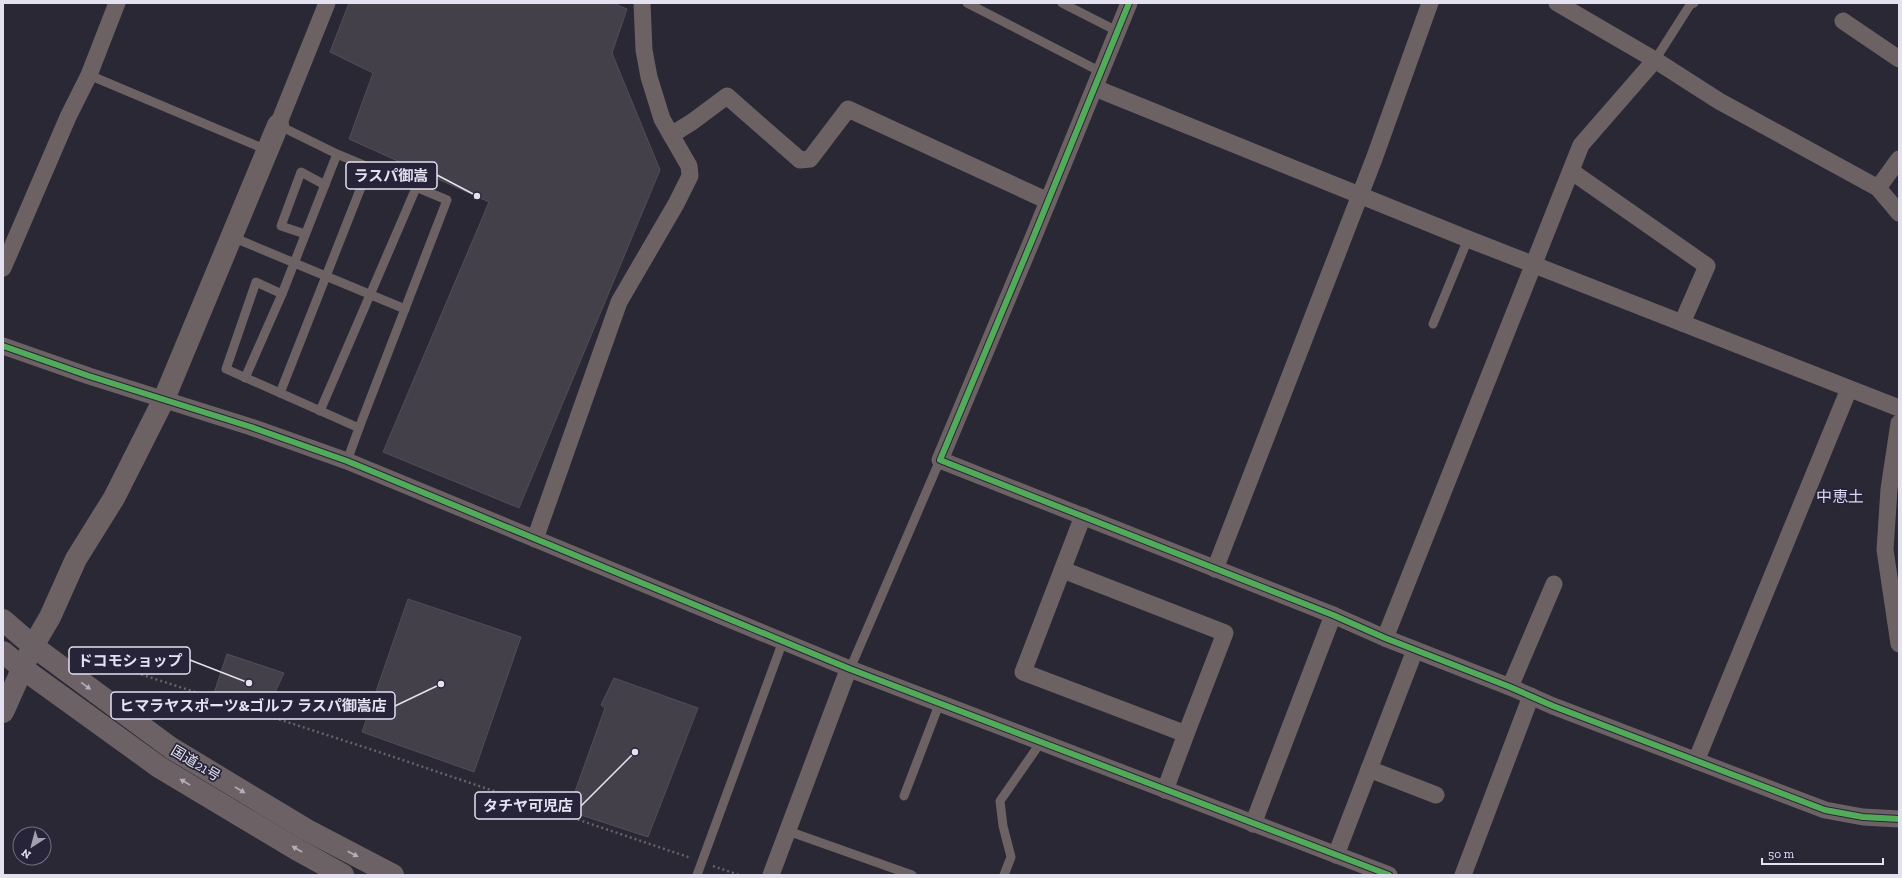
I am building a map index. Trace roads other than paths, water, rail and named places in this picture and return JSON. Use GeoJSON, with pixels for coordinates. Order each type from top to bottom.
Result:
{"type":"FeatureCollection","features":[{"type":"Feature","properties":{"kind":"highway","name":"国道21号"},"geometry":{"type":"LineString","coordinates":[[3,620],[32,646],[171,748],[308,830],[393,875]]}},
{"type":"Feature","properties":{"kind":"highway"},"geometry":{"type":"LineString","coordinates":[[3,712],[32,646]]}},
{"type":"Feature","properties":{"kind":"highway","name":"国道21号"},"geometry":{"type":"LineString","coordinates":[[3,652],[22,668],[159,767],[296,849],[343,875]]}},
{"type":"Feature","properties":{"kind":"street"},"geometry":{"type":"LineString","coordinates":[[32,646],[50,616],[76,559],[114,498],[164,399],[232,237],[327,3]]}},
{"type":"Feature","properties":{"kind":"street"},"geometry":{"type":"LineString","coordinates":[[535,539],[619,302],[676,204],[690,176],[689,166],[662,119],[649,77],[644,50],[642,3]]}},
{"type":"Feature","properties":{"kind":"street"},"geometry":{"type":"LineString","coordinates":[[1129,3],[940,460],[1333,615],[1385,638],[1531,696],[1825,810],[1863,817],[1899,820]]}},
{"type":"Feature","properties":{"kind":"street"},"geometry":{"type":"LineString","coordinates":[[1215,569],[1359,196],[1430,3]]}},
{"type":"Feature","properties":{"kind":"street"},"geometry":{"type":"LineString","coordinates":[[1557,3],[1655,60],[1719,101],[1878,188],[1899,213]]}},
{"type":"Feature","properties":{"kind":"street"},"geometry":{"type":"LineString","coordinates":[[3,268],[68,117],[89,75],[115,4]]}},
{"type":"Feature","properties":{"kind":"street"},"geometry":{"type":"LineString","coordinates":[[1843,21],[1899,59]]}},
{"type":"Feature","properties":{"kind":"street"},"geometry":{"type":"LineString","coordinates":[[1385,638],[1582,145],[1655,60]]}},
{"type":"Feature","properties":{"kind":"street"},"geometry":{"type":"LineString","coordinates":[[1095,88],[1359,196],[1899,408]]}},
{"type":"Feature","properties":{"kind":"street"},"geometry":{"type":"LineString","coordinates":[[672,135],[727,96],[800,160],[805,160],[810,159],[848,109],[1048,201]]}},
{"type":"Feature","properties":{"kind":"street"},"geometry":{"type":"LineString","coordinates":[[1878,188],[1899,159]]}},
{"type":"Feature","properties":{"kind":"street"},"geometry":{"type":"LineString","coordinates":[[1571,171],[1707,266],[1682,323]]}},
{"type":"Feature","properties":{"kind":"street"},"geometry":{"type":"LineString","coordinates":[[3,346],[251,427],[347,461],[850,669],[940,702],[1253,824],[1389,875]]}},
{"type":"Feature","properties":{"kind":"street"},"geometry":{"type":"LineString","coordinates":[[1696,761],[1849,389]]}},
{"type":"Feature","properties":{"kind":"street"},"geometry":{"type":"LineString","coordinates":[[1899,424],[1889,488],[1885,550],[1899,644]]}},
{"type":"Feature","properties":{"kind":"street"},"geometry":{"type":"LineString","coordinates":[[1082,516],[1063,570],[1023,672],[1186,734]]}},
{"type":"Feature","properties":{"kind":"street"},"geometry":{"type":"LineString","coordinates":[[1063,570],[1225,633],[1165,790]]}},
{"type":"Feature","properties":{"kind":"street"},"geometry":{"type":"LineString","coordinates":[[1510,687],[1554,584]]}},
{"type":"Feature","properties":{"kind":"street"},"geometry":{"type":"LineString","coordinates":[[1253,824],[1333,615]]}},
{"type":"Feature","properties":{"kind":"street"},"geometry":{"type":"LineString","coordinates":[[1336,855],[1415,650]]}},
{"type":"Feature","properties":{"kind":"street"},"geometry":{"type":"LineString","coordinates":[[771,875],[845,678],[850,669]]}},
{"type":"Feature","properties":{"kind":"street"},"geometry":{"type":"LineString","coordinates":[[1463,875],[1531,696]]}},
{"type":"Feature","properties":{"kind":"street"},"geometry":{"type":"LineString","coordinates":[[1369,769],[1436,795]]}},
{"type":"Feature","properties":{"kind":"lane"},"geometry":{"type":"LineString","coordinates":[[967,3],[1101,72]]}},
{"type":"Feature","properties":{"kind":"lane"},"geometry":{"type":"LineString","coordinates":[[1062,3],[1117,31]]}},
{"type":"Feature","properties":{"kind":"lane"},"geometry":{"type":"LineString","coordinates":[[1655,60],[1690,5],[1694,3]]}},
{"type":"Feature","properties":{"kind":"lane"},"geometry":{"type":"LineString","coordinates":[[89,75],[267,150]]}},
{"type":"Feature","properties":{"kind":"lane"},"geometry":{"type":"LineString","coordinates":[[278,125],[337,154],[447,200],[347,461]]}},
{"type":"Feature","properties":{"kind":"lane"},"geometry":{"type":"LineString","coordinates":[[245,378],[282,294],[337,154]]}},
{"type":"Feature","properties":{"kind":"lane"},"geometry":{"type":"LineString","coordinates":[[280,393],[369,167]]}},
{"type":"Feature","properties":{"kind":"lane"},"geometry":{"type":"LineString","coordinates":[[305,234],[281,226],[301,172],[325,185]]}},
{"type":"Feature","properties":{"kind":"lane"},"geometry":{"type":"LineString","coordinates":[[320,411],[416,188]]}},
{"type":"Feature","properties":{"kind":"lane"},"geometry":{"type":"LineString","coordinates":[[232,237],[405,309]]}},
{"type":"Feature","properties":{"kind":"lane"},"geometry":{"type":"LineString","coordinates":[[1433,324],[1468,239]]}},
{"type":"Feature","properties":{"kind":"lane"},"geometry":{"type":"LineString","coordinates":[[282,294],[256,282],[226,369],[359,428]]}},
{"type":"Feature","properties":{"kind":"lane"},"geometry":{"type":"LineString","coordinates":[[850,669],[940,460]]}},
{"type":"Feature","properties":{"kind":"lane"},"geometry":{"type":"LineString","coordinates":[[697,875],[783,641]]}},
{"type":"Feature","properties":{"kind":"lane"},"geometry":{"type":"LineString","coordinates":[[904,796],[940,702]]}},
{"type":"Feature","properties":{"kind":"lane"},"geometry":{"type":"LineString","coordinates":[[1004,875],[1011,857],[1003,826],[1000,801],[1041,742]]}},
{"type":"Feature","properties":{"kind":"lane"},"geometry":{"type":"LineString","coordinates":[[788,831],[912,875]]}},
{"type":"Feature","properties":{"kind":"place","name":"ラスパ御嵩"},"geometry":{"type":"Point","coordinates":[477,196]}},
{"type":"Feature","properties":{"kind":"place","name":"ドコモショップ"},"geometry":{"type":"Point","coordinates":[249,683]}},
{"type":"Feature","properties":{"kind":"place","name":"ヒマラヤスポーツ&ゴルフ ラスパ御嵩店"},"geometry":{"type":"Point","coordinates":[441,684]}},
{"type":"Feature","properties":{"kind":"place","name":"タチヤ可児店"},"geometry":{"type":"Point","coordinates":[635,752]}},
{"type":"Feature","properties":{"kind":"district","name":"中恵土"},"geometry":{"type":"Point","coordinates":[1840,496]}}]}
